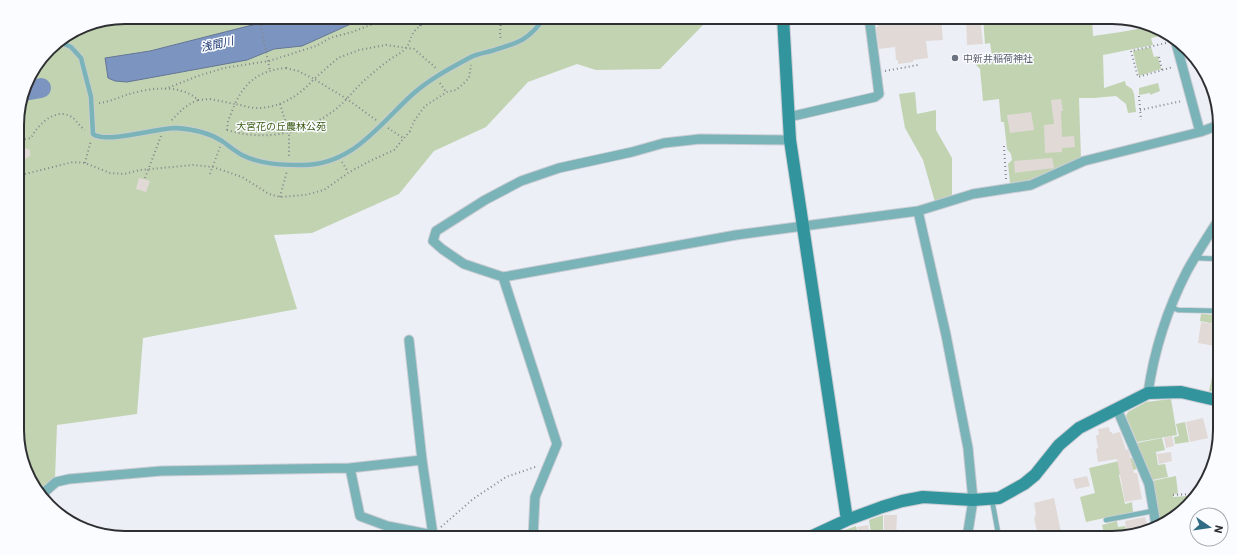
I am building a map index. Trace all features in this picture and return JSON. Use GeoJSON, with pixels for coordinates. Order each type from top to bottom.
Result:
{"type":"FeatureCollection","features":[{"type":"Feature","properties":{"kind":"street"},"geometry":{"type":"LineString","coordinates":[[783,24],[790,140],[846,520]]}},
{"type":"Feature","properties":{"kind":"street"},"geometry":{"type":"LineString","coordinates":[[789,117],[875,97],[879,94],[870,24]]}},
{"type":"Feature","properties":{"kind":"street"},"geometry":{"type":"LineString","coordinates":[[1178,49],[1200,132]]}},
{"type":"Feature","properties":{"kind":"street"},"geometry":{"type":"LineString","coordinates":[[790,140],[700,139],[664,143],[632,152],[559,168],[521,181],[485,200],[436,231],[433,241],[464,264],[503,277],[736,235],[918,211],[973,194],[1031,184],[1090,159],[1200,132],[1213,127]]}},
{"type":"Feature","properties":{"kind":"street"},"geometry":{"type":"LineString","coordinates":[[918,211],[943,318],[968,448],[973,500],[968,531]]}},
{"type":"Feature","properties":{"kind":"street"},"geometry":{"type":"LineString","coordinates":[[1148,393],[1160,340],[1171,307],[1194,258],[1213,228]]}},
{"type":"Feature","properties":{"kind":"street"},"geometry":{"type":"LineString","coordinates":[[503,277],[556,444],[535,497],[533,531]]}},
{"type":"Feature","properties":{"kind":"street"},"geometry":{"type":"LineString","coordinates":[[409,340],[422,460],[433,531]]}},
{"type":"Feature","properties":{"kind":"street"},"geometry":{"type":"LineString","coordinates":[[823,531],[882,506],[923,497],[973,500],[999,498],[1024,484],[1035,475],[1059,445],[1079,428],[1148,393],[1181,392],[1213,399]]}},
{"type":"Feature","properties":{"kind":"street"},"geometry":{"type":"LineString","coordinates":[[1117,409],[1149,484],[1155,520]]}},
{"type":"Feature","properties":{"kind":"street"},"geometry":{"type":"LineString","coordinates":[[45,491],[56,482],[69,479],[161,471],[350,468],[422,460]]}},
{"type":"Feature","properties":{"kind":"street"},"geometry":{"type":"LineString","coordinates":[[350,468],[360,516],[387,526],[410,531]]}},
{"type":"Feature","properties":{"kind":"lane"},"geometry":{"type":"LineString","coordinates":[[65,44],[72,47],[81,58],[92,104],[93,134],[96,136],[111,137],[175,128],[191,130],[207,133],[242,155],[254,160],[271,164],[319,164],[340,158],[366,140],[416,92],[438,75],[472,56],[517,43],[536,30],[540,24]]}},
{"type":"Feature","properties":{"kind":"lane"},"geometry":{"type":"LineString","coordinates":[[1194,258],[1213,259]]}},
{"type":"Feature","properties":{"kind":"lane"},"geometry":{"type":"LineString","coordinates":[[1171,307],[1178,310],[1213,311]]}},
{"type":"Feature","properties":{"kind":"lane"},"geometry":{"type":"LineString","coordinates":[[992,498],[998,531]]}},
{"type":"Feature","properties":{"kind":"lane"},"geometry":{"type":"LineString","coordinates":[[1106,520],[1153,511]]}},
{"type":"Feature","properties":{"kind":"path"},"geometry":{"type":"LineString","coordinates":[[261,24],[270,71]]}},
{"type":"Feature","properties":{"kind":"path"},"geometry":{"type":"LineString","coordinates":[[165,89],[216,70],[269,61],[316,46],[330,38],[373,24]]}},
{"type":"Feature","properties":{"kind":"path"},"geometry":{"type":"LineString","coordinates":[[227,130],[262,136],[289,133],[306,127],[332,112],[382,65],[407,48],[414,32],[424,24]]}},
{"type":"Feature","properties":{"kind":"path"},"geometry":{"type":"LineString","coordinates":[[501,24],[500,35],[504,47]]}},
{"type":"Feature","properties":{"kind":"path"},"geometry":{"type":"LineString","coordinates":[[1167,43],[1131,51],[1138,77],[1182,65]]}},
{"type":"Feature","properties":{"kind":"path"},"geometry":{"type":"LineString","coordinates":[[198,100],[210,99],[256,108],[280,104],[301,92],[338,58],[350,53],[386,45],[414,49],[420,53],[435,67],[446,92]]}},
{"type":"Feature","properties":{"kind":"path"},"geometry":{"type":"LineString","coordinates":[[24,174],[72,162],[85,163],[110,173],[124,174],[140,170],[192,165],[213,167],[232,172],[269,194],[280,197],[305,195],[324,190],[348,173],[394,150],[410,131],[414,121],[425,106],[446,92],[456,90],[469,78],[472,56]]}},
{"type":"Feature","properties":{"kind":"path"},"geometry":{"type":"LineString","coordinates":[[1159,57],[1162,70]]}},
{"type":"Feature","properties":{"kind":"path"},"geometry":{"type":"LineString","coordinates":[[876,73],[918,65]]}},
{"type":"Feature","properties":{"kind":"path"},"geometry":{"type":"LineString","coordinates":[[210,174],[223,142],[228,121],[243,88],[262,74],[279,69],[292,69],[314,79],[347,99],[403,138]]}},
{"type":"Feature","properties":{"kind":"path"},"geometry":{"type":"LineString","coordinates":[[92,104],[107,102],[127,95],[165,89],[183,90],[194,97]]}},
{"type":"Feature","properties":{"kind":"path"},"geometry":{"type":"LineString","coordinates":[[1139,96],[1141,120]]}},
{"type":"Feature","properties":{"kind":"path"},"geometry":{"type":"LineString","coordinates":[[1140,110],[1191,98]]}},
{"type":"Feature","properties":{"kind":"path"},"geometry":{"type":"LineString","coordinates":[[280,104],[289,133],[289,165],[280,197]]}},
{"type":"Feature","properties":{"kind":"path"},"geometry":{"type":"LineString","coordinates":[[24,140],[31,138],[34,132],[46,119],[54,115],[62,114],[71,116],[81,127],[93,134],[85,163]]}},
{"type":"Feature","properties":{"kind":"path"},"geometry":{"type":"LineString","coordinates":[[1004,146],[1007,188]]}},
{"type":"Feature","properties":{"kind":"path"},"geometry":{"type":"LineString","coordinates":[[340,158],[348,173]]}},
{"type":"Feature","properties":{"kind":"path"},"geometry":{"type":"LineString","coordinates":[[439,531],[474,499],[506,477],[550,462]]}},
{"type":"Feature","properties":{"kind":"path"},"geometry":{"type":"LineString","coordinates":[[1173,496],[1189,494]]}},
{"type":"Feature","properties":{"kind":"green space","name":"大宮花の丘農林公苑"},"geometry":{"type":"Polygon","coordinates":[[[125,24],[704,24],[660,69],[596,70],[577,64],[528,82],[486,127],[434,151],[399,194],[312,233],[274,235],[297,309],[143,338],[137,414],[57,425],[55,478],[43,487],[27,456],[25,443],[24,119],[27,99],[34,81],[49,59],[69,41],[99,27],[125,24]]]}},
{"type":"Feature","properties":{"kind":"green space"},"geometry":{"type":"Polygon","coordinates":[[[984,24],[1092,24],[1093,36],[1141,28],[1159,36],[1151,38],[1153,45],[1103,55],[1104,88],[1125,81],[1126,85],[1132,89],[1134,94],[1136,112],[1128,113],[1126,104],[1116,96],[1079,98],[1081,159],[1030,181],[1012,185],[1010,183],[1008,164],[1012,160],[1011,154],[1007,149],[1004,122],[1001,122],[999,99],[983,101],[980,69],[974,63],[967,60],[992,56],[990,43],[985,44],[984,24]]]}},
{"type":"Feature","properties":{"kind":"green space"},"geometry":{"type":"Polygon","coordinates":[[[1151,47],[1154,57],[1158,56],[1161,69],[1139,76],[1133,51],[1151,47]]]}},
{"type":"Feature","properties":{"kind":"green space"},"geometry":{"type":"Polygon","coordinates":[[[1158,83],[1160,91],[1150,95],[1150,93],[1139,95],[1139,88],[1158,83]]]}},
{"type":"Feature","properties":{"kind":"green space"},"geometry":{"type":"Polygon","coordinates":[[[915,92],[917,114],[936,110],[936,130],[952,158],[952,198],[935,202],[923,160],[905,128],[899,94],[915,92]]]}},
{"type":"Feature","properties":{"kind":"green space"},"geometry":{"type":"Polygon","coordinates":[[[1201,314],[1213,315],[1213,324],[1200,321],[1201,314]]]}},
{"type":"Feature","properties":{"kind":"green space"},"geometry":{"type":"Polygon","coordinates":[[[1213,372],[1213,392],[1209,391],[1213,372]]]}},
{"type":"Feature","properties":{"kind":"green space"},"geometry":{"type":"Polygon","coordinates":[[[1171,399],[1177,435],[1137,442],[1126,416],[1128,412],[1146,402],[1171,399]]]}},
{"type":"Feature","properties":{"kind":"green space"},"geometry":{"type":"Polygon","coordinates":[[[1185,422],[1189,442],[1175,444],[1174,437],[1179,436],[1176,424],[1185,422]]]}},
{"type":"Feature","properties":{"kind":"green space"},"geometry":{"type":"Polygon","coordinates":[[[1162,438],[1165,450],[1146,454],[1156,452],[1158,465],[1165,464],[1168,477],[1152,480],[1137,443],[1162,438]]]}},
{"type":"Feature","properties":{"kind":"green space"},"geometry":{"type":"Polygon","coordinates":[[[1132,458],[1137,469],[1121,473],[1119,475],[1125,504],[1132,502],[1133,512],[1086,522],[1080,497],[1095,493],[1089,468],[1132,458]]]}},
{"type":"Feature","properties":{"kind":"green space"},"geometry":{"type":"Polygon","coordinates":[[[1176,476],[1178,494],[1173,494],[1173,497],[1187,496],[1173,510],[1160,518],[1152,481],[1176,476]]]}},
{"type":"Feature","properties":{"kind":"green space"},"geometry":{"type":"Polygon","coordinates":[[[883,515],[883,531],[871,531],[869,520],[883,515]]]}},
{"type":"Feature","properties":{"kind":"green space"},"geometry":{"type":"Polygon","coordinates":[[[1117,521],[1118,527],[1125,526],[1126,530],[1103,531],[1102,525],[1117,521]]]}},
{"type":"Feature","properties":{"kind":"green space"},"geometry":{"type":"Polygon","coordinates":[[[856,526],[857,531],[845,531],[856,526]]]}},
{"type":"Feature","properties":{"kind":"water"},"geometry":{"type":"Polygon","coordinates":[[[256,24],[351,24],[302,46],[274,49],[247,60],[127,82],[115,81],[108,78],[105,58],[150,51],[256,24]]]}},
{"type":"Feature","properties":{"kind":"building"},"geometry":{"type":"Polygon","coordinates":[[[878,24],[942,24],[943,40],[926,41],[928,58],[898,64],[898,60],[896,60],[895,47],[879,49],[876,27],[878,27],[878,24]]]}},
{"type":"Feature","properties":{"kind":"building"},"geometry":{"type":"Polygon","coordinates":[[[966,24],[981,24],[983,44],[967,45],[966,24]]]}},
{"type":"Feature","properties":{"kind":"building"},"geometry":{"type":"Polygon","coordinates":[[[1061,99],[1063,111],[1061,111],[1062,137],[1074,136],[1075,147],[1062,148],[1062,152],[1045,153],[1044,125],[1054,124],[1051,100],[1061,99]]]}},
{"type":"Feature","properties":{"kind":"building"},"geometry":{"type":"Polygon","coordinates":[[[1031,112],[1034,130],[1010,133],[1007,115],[1031,112]]]}},
{"type":"Feature","properties":{"kind":"building"},"geometry":{"type":"Polygon","coordinates":[[[24,148],[30,150],[30,156],[25,159],[24,158],[24,148]]]}},
{"type":"Feature","properties":{"kind":"building"},"geometry":{"type":"Polygon","coordinates":[[[1052,158],[1054,168],[1015,173],[1014,161],[1052,158]]]}},
{"type":"Feature","properties":{"kind":"building"},"geometry":{"type":"Polygon","coordinates":[[[139,178],[150,181],[146,192],[136,189],[139,178]]]}},
{"type":"Feature","properties":{"kind":"building"},"geometry":{"type":"Polygon","coordinates":[[[1201,322],[1213,324],[1213,346],[1198,343],[1201,322]]]}},
{"type":"Feature","properties":{"kind":"building"},"geometry":{"type":"Polygon","coordinates":[[[1203,418],[1208,438],[1190,442],[1186,422],[1203,418]]]}},
{"type":"Feature","properties":{"kind":"building"},"geometry":{"type":"Polygon","coordinates":[[[1109,427],[1112,434],[1120,432],[1126,450],[1128,449],[1134,473],[1137,473],[1142,499],[1125,502],[1117,459],[1098,462],[1096,436],[1099,434],[1098,429],[1109,427]]]}},
{"type":"Feature","properties":{"kind":"building"},"geometry":{"type":"Polygon","coordinates":[[[1172,436],[1174,446],[1166,448],[1164,438],[1172,436]]]}},
{"type":"Feature","properties":{"kind":"building"},"geometry":{"type":"Polygon","coordinates":[[[1171,452],[1172,461],[1159,464],[1157,454],[1171,452]]]}},
{"type":"Feature","properties":{"kind":"building"},"geometry":{"type":"Polygon","coordinates":[[[1087,476],[1090,486],[1076,489],[1073,479],[1087,476]]]}},
{"type":"Feature","properties":{"kind":"building"},"geometry":{"type":"Polygon","coordinates":[[[1054,498],[1061,531],[1037,531],[1034,518],[1036,514],[1034,503],[1054,498]]]}},
{"type":"Feature","properties":{"kind":"building"},"geometry":{"type":"Polygon","coordinates":[[[884,515],[897,515],[896,531],[884,531],[884,515]]]}},
{"type":"Feature","properties":{"kind":"building"},"geometry":{"type":"Polygon","coordinates":[[[1145,517],[1147,524],[1138,528],[1126,529],[1125,521],[1145,517]]]}},
{"type":"Feature","properties":{"kind":"building"},"geometry":{"type":"Polygon","coordinates":[[[868,525],[869,531],[858,531],[857,527],[868,525]]]}},
{"type":"Feature","properties":{"kind":"waterway","name":"浅間川"},"geometry":{"type":"LineString","coordinates":[[31,90],[41,88]]}},
{"type":"Feature","properties":{"kind":"place","name":"中新井稲荷神社"},"geometry":{"type":"Point","coordinates":[955,58]}}]}
